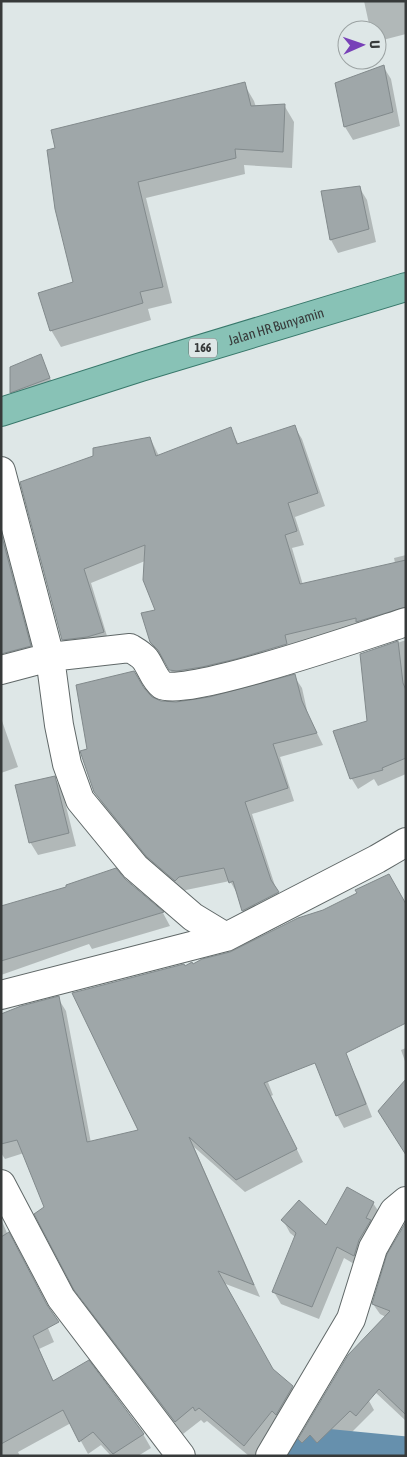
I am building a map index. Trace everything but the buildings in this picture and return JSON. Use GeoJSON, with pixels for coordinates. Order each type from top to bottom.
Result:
{"type":"FeatureCollection","features":[{"type":"Feature","properties":{"kind":"main road","name":"Jalan HR Bunyamin"},"geometry":{"type":"LineString","coordinates":[[1,412],[141,367],[406,287]]}},
{"type":"Feature","properties":{"kind":"street"},"geometry":{"type":"LineString","coordinates":[[1,471],[50,657],[59,725],[67,764],[80,800],[135,867],[193,917],[226,937]]}},
{"type":"Feature","properties":{"kind":"street"},"geometry":{"type":"LineString","coordinates":[[1,670],[50,657],[130,648],[144,658],[162,684],[185,686],[232,677],[406,622]]}},
{"type":"Feature","properties":{"kind":"street"},"geometry":{"type":"LineString","coordinates":[[1,995],[226,937],[406,842]]}},
{"type":"Feature","properties":{"kind":"street"},"geometry":{"type":"LineString","coordinates":[[1,1184],[61,1298],[181,1456]]}},
{"type":"Feature","properties":{"kind":"street"},"geometry":{"type":"LineString","coordinates":[[270,1456],[351,1319],[373,1248],[394,1211],[406,1201]]}},
{"type":"Feature","properties":{"kind":"waterway"},"geometry":{"type":"LineString","coordinates":[[297,1456],[323,1444],[406,1452]]}}]}
